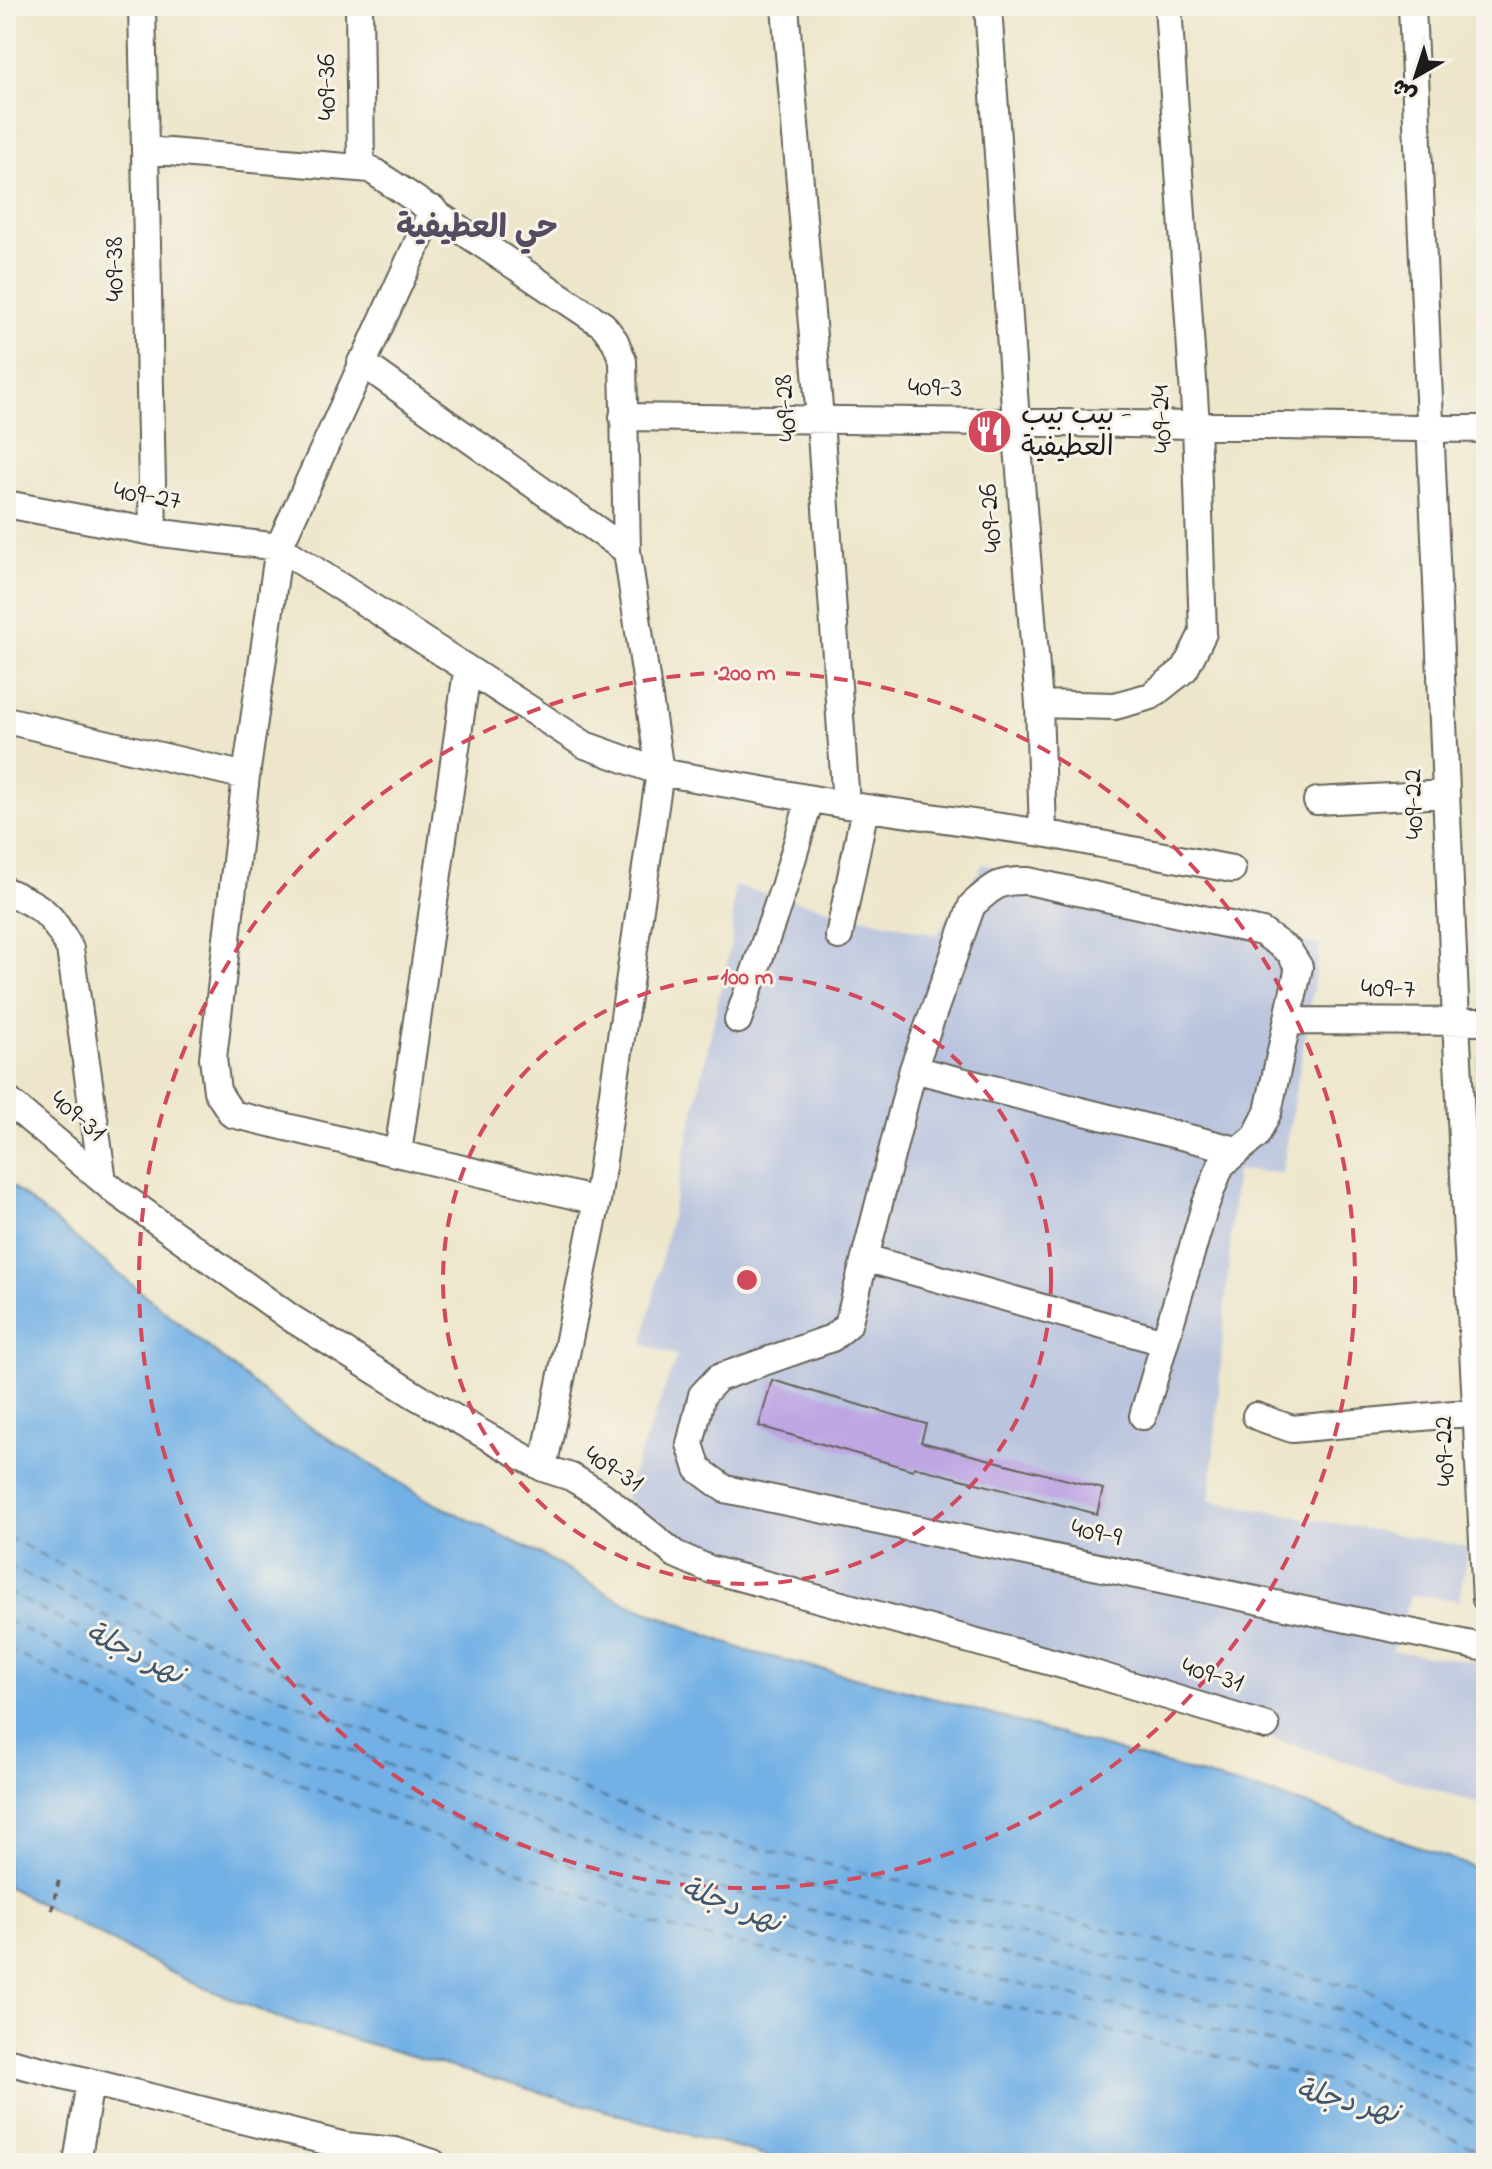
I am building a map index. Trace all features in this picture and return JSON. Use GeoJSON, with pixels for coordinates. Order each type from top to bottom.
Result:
{"type":"FeatureCollection","features":[{"type":"Feature","properties":{"kind":"street","name":"409-38"},"geometry":{"type":"LineString","coordinates":[[142,6],[153,532]]}},
{"type":"Feature","properties":{"kind":"street","name":"409-36"},"geometry":{"type":"LineString","coordinates":[[359,6],[361,166]]}},
{"type":"Feature","properties":{"kind":"street","name":"409-28"},"geometry":{"type":"LineString","coordinates":[[785,6],[856,806],[839,936]]}},
{"type":"Feature","properties":{"kind":"street","name":"409-26"},"geometry":{"type":"LineString","coordinates":[[988,6],[1039,704],[1043,833]]}},
{"type":"Feature","properties":{"kind":"street","name":"409-24"},"geometry":{"type":"LineString","coordinates":[[1039,704],[1115,706],[1151,696],[1185,669],[1203,633],[1196,425],[1168,6]]}},
{"type":"Feature","properties":{"kind":"street","name":"409-22"},"geometry":{"type":"LineString","coordinates":[[1412,6],[1456,1022],[1486,1599]]}},
{"type":"Feature","properties":{"kind":"street"},"geometry":{"type":"LineString","coordinates":[[145,150],[361,166],[379,173],[603,325],[615,341],[623,361],[627,551],[660,772],[597,1201],[543,1468]]}},
{"type":"Feature","properties":{"kind":"street"},"geometry":{"type":"LineString","coordinates":[[433,209],[279,547],[246,776],[213,1058],[217,1091],[232,1114],[597,1201]]}},
{"type":"Feature","properties":{"kind":"street"},"geometry":{"type":"LineString","coordinates":[[361,362],[627,551]]}},
{"type":"Feature","properties":{"kind":"street","name":"409-3"},"geometry":{"type":"LineString","coordinates":[[623,417],[1486,429]]}},
{"type":"Feature","properties":{"kind":"street","name":"409-27"},"geometry":{"type":"LineString","coordinates":[[6,504],[153,532],[279,547]]}},
{"type":"Feature","properties":{"kind":"street"},"geometry":{"type":"LineString","coordinates":[[279,547],[585,745],[660,772],[810,799],[1043,833],[1232,869]]}},
{"type":"Feature","properties":{"kind":"street"},"geometry":{"type":"LineString","coordinates":[[398,1153],[467,671]]}},
{"type":"Feature","properties":{"kind":"street"},"geometry":{"type":"LineString","coordinates":[[6,720],[246,776]]}},
{"type":"Feature","properties":{"kind":"street"},"geometry":{"type":"LineString","coordinates":[[1317,801],[1446,794]]}},
{"type":"Feature","properties":{"kind":"street"},"geometry":{"type":"LineString","coordinates":[[738,1020],[784,887],[810,799]]}},
{"type":"Feature","properties":{"kind":"street"},"geometry":{"type":"LineString","coordinates":[[1143,1416],[1205,1206],[1221,1165],[1256,1136],[1268,1112],[1299,967],[1289,951],[1262,932],[1028,881],[1006,880],[991,888],[972,905],[913,1069],[865,1258],[1164,1342]]}},
{"type":"Feature","properties":{"kind":"street"},"geometry":{"type":"LineString","coordinates":[[6,891],[39,906],[55,921],[70,949],[103,1181]]}},
{"type":"Feature","properties":{"kind":"street","name":"409-7"},"geometry":{"type":"LineString","coordinates":[[1289,1021],[1486,1022]]}},
{"type":"Feature","properties":{"kind":"street"},"geometry":{"type":"LineString","coordinates":[[913,1069],[1237,1150]]}},
{"type":"Feature","properties":{"kind":"street","name":"409-31"},"geometry":{"type":"LineString","coordinates":[[6,1099],[103,1181],[291,1318],[416,1396],[543,1468],[571,1477],[603,1496],[675,1554],[709,1569],[1088,1672],[1266,1726]]}},
{"type":"Feature","properties":{"kind":"street","name":"409-9"},"geometry":{"type":"LineString","coordinates":[[865,1258],[848,1325],[832,1338],[718,1378],[702,1395],[690,1444],[698,1469],[725,1489],[1486,1648]]}},
{"type":"Feature","properties":{"kind":"street"},"geometry":{"type":"LineString","coordinates":[[1256,1416],[1292,1429],[1476,1412]]}},
{"type":"Feature","properties":{"kind":"street"},"geometry":{"type":"LineString","coordinates":[[6,2061],[346,2146],[352,2154],[395,2151],[433,2163]]}},
{"type":"Feature","properties":{"kind":"street"},"geometry":{"type":"LineString","coordinates":[[77,2163],[90,2082]]}},
{"type":"Feature","properties":{"kind":"path"},"geometry":{"type":"LineString","coordinates":[[52,1910],[60,1875]]}},
{"type":"Feature","properties":{"kind":"shaded area"},"geometry":{"type":"Polygon","coordinates":[[[983,864],[1320,946],[1282,1173],[1236,1170],[1210,1501],[1468,1547],[1459,1600],[1411,1595],[1392,1651],[1486,1663],[1486,1806],[684,1553],[624,1496],[677,1356],[643,1344],[732,938],[734,886],[937,935],[983,864]]]}},
{"type":"Feature","properties":{"kind":"shaded area"},"geometry":{"type":"Polygon","coordinates":[[[1486,1051],[1486,1332],[1471,1115],[1478,1058],[1486,1051]]]}},
{"type":"Feature","properties":{"kind":"water","name":"نهر دجلة"},"geometry":{"type":"Polygon","coordinates":[[[6,1181],[291,1415],[428,1500],[540,1554],[619,1600],[747,1651],[895,1687],[1308,1805],[1486,1872],[1486,2163],[790,2163],[281,2019],[188,1981],[6,1886],[6,1181]]]}},
{"type":"Feature","properties":{"kind":"building"},"geometry":{"type":"Polygon","coordinates":[[[772,1380],[926,1424],[921,1442],[1103,1489],[1097,1514],[914,1467],[913,1470],[759,1426],[772,1380]]]}},
{"type":"Feature","properties":{"kind":"ferry route"},"geometry":{"type":"LineString","coordinates":[[6,1536],[201,1638],[690,1832],[1362,1989],[1486,2050]]}},
{"type":"Feature","properties":{"kind":"ferry route"},"geometry":{"type":"LineString","coordinates":[[6,1564],[190,1661],[681,1855],[1354,2013],[1486,2077]]}},
{"type":"Feature","properties":{"kind":"ferry route"},"geometry":{"type":"LineString","coordinates":[[6,1591],[181,1683],[673,1878],[1347,2034],[1486,2101]]}},
{"type":"Feature","properties":{"kind":"ferry route"},"geometry":{"type":"LineString","coordinates":[[6,1620],[170,1706],[664,1901],[1338,2058],[1486,2128]]}},
{"type":"Feature","properties":{"kind":"ferry route"},"geometry":{"type":"LineString","coordinates":[[6,1648],[160,1728],[656,1925],[1330,2082],[1486,2154]]}},
{"type":"Feature","properties":{"kind":"place","name":"بيب بيب - العطيفية"},"geometry":{"type":"Point","coordinates":[990,432]}},
{"type":"Feature","properties":{"kind":"district","name":"حي العطيفية"},"geometry":{"type":"Point","coordinates":[477,229]}}]}
